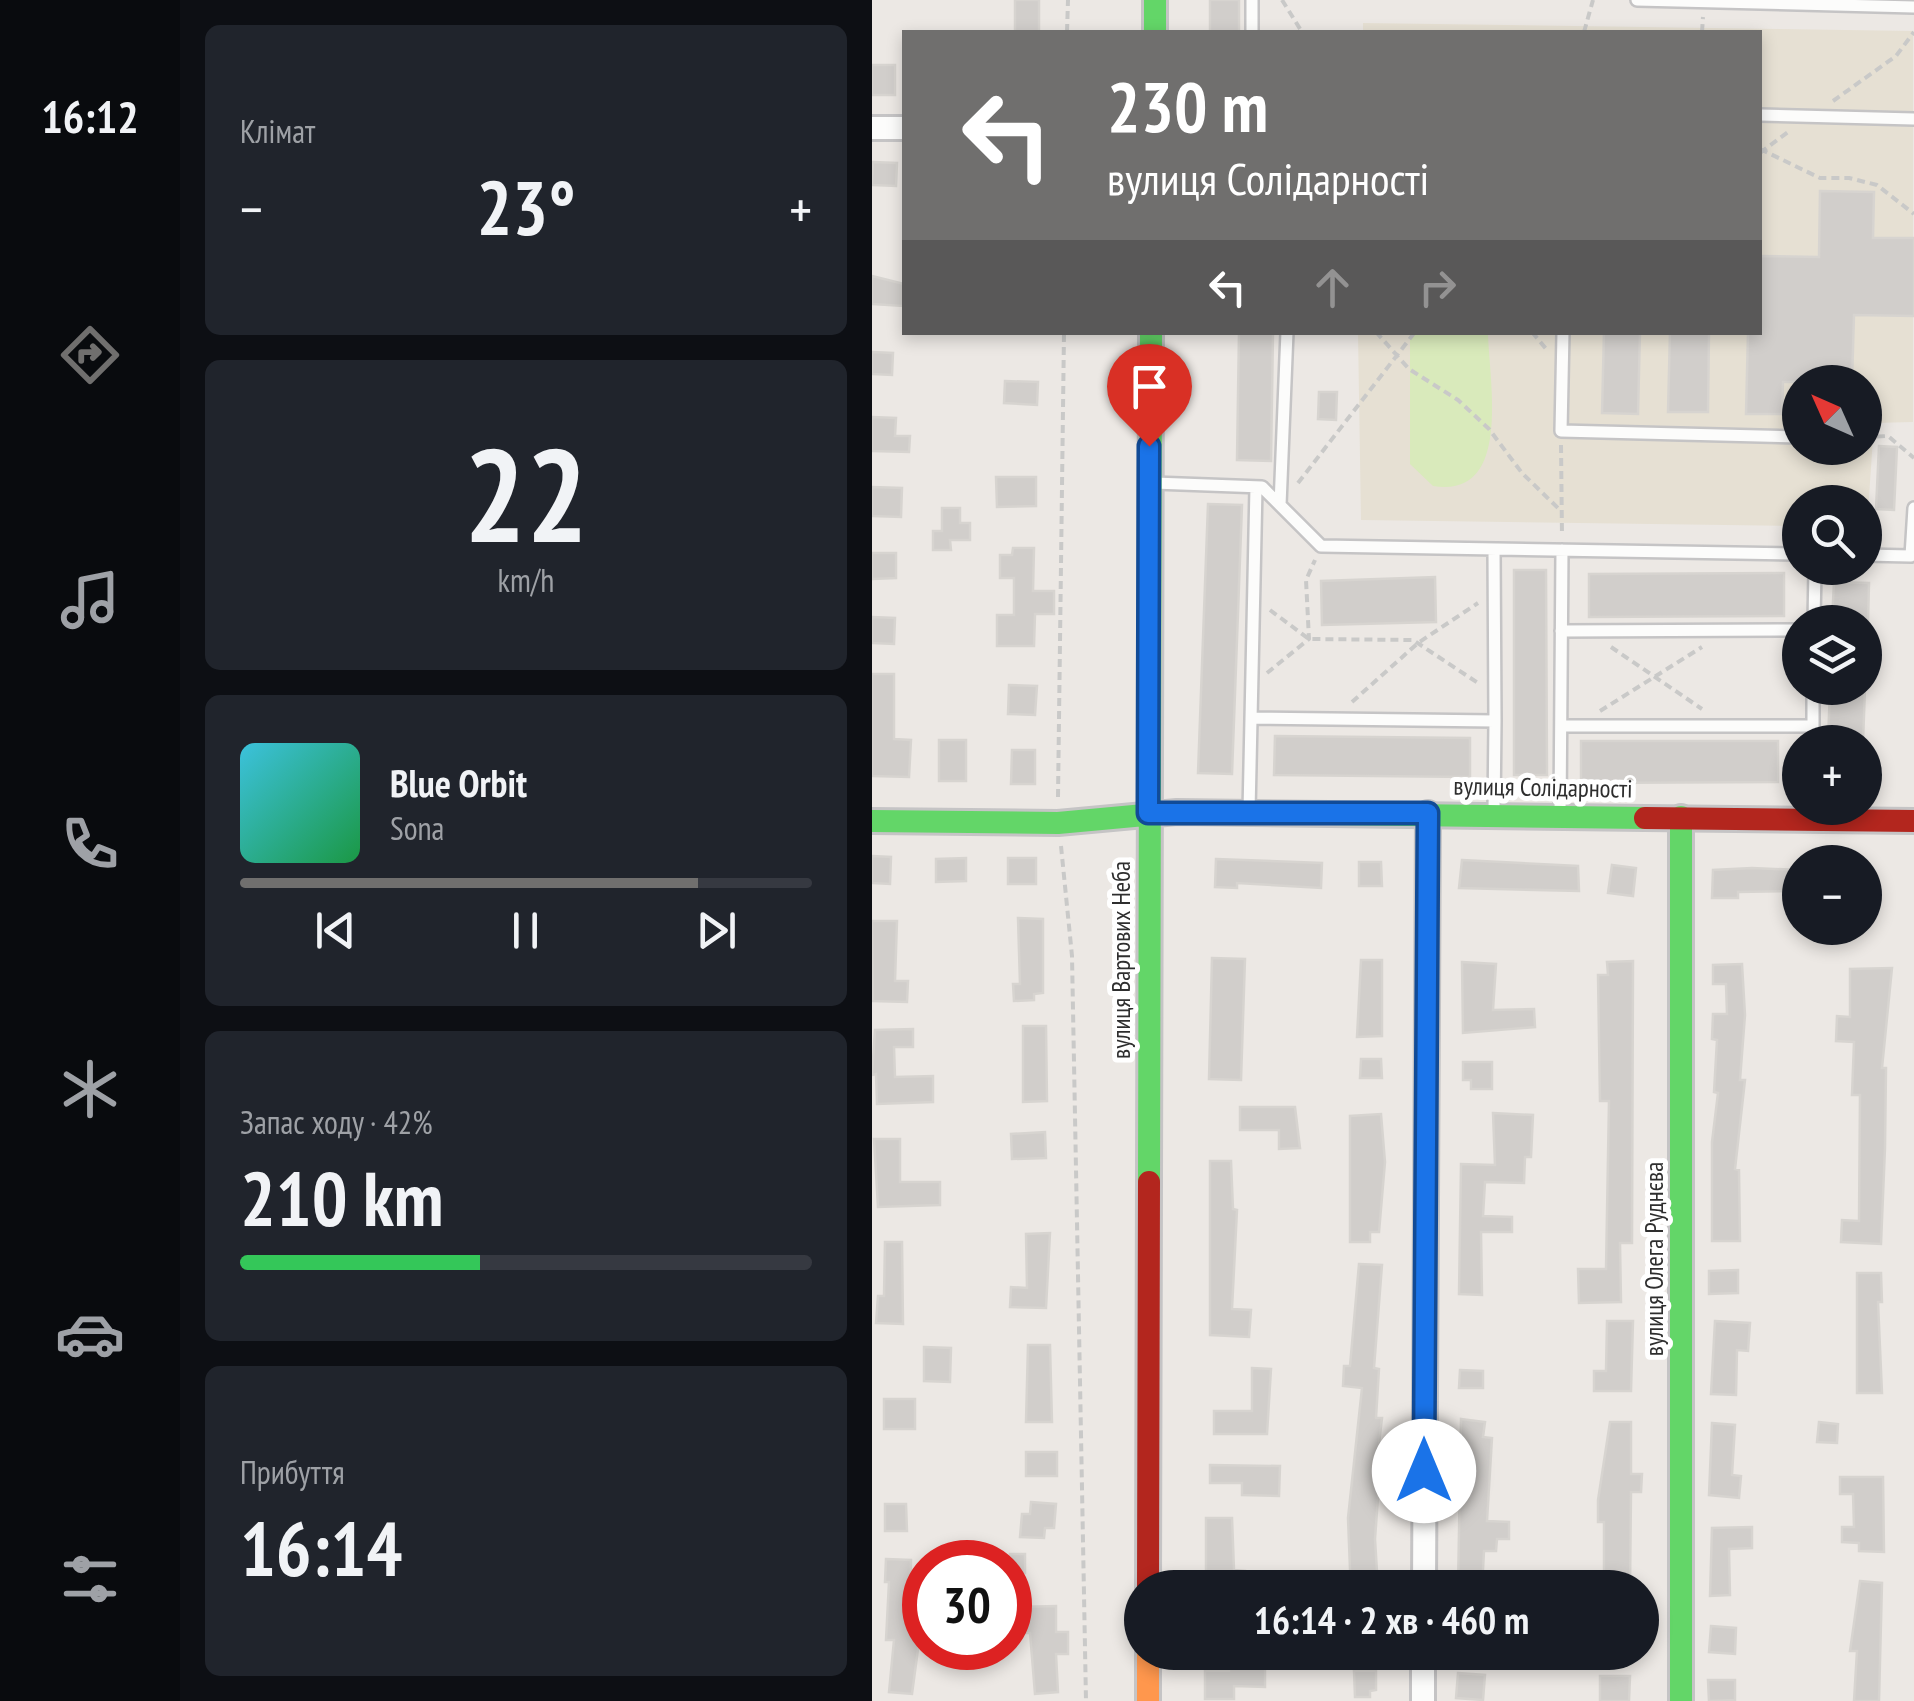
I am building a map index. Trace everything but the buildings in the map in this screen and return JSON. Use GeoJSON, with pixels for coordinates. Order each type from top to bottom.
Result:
{"type":"FeatureCollection","features":[{"type":"Feature","properties":{"kind":"street"},"geometry":{"type":"LineString","coordinates":[[1155,0],[1155,30]]}},
{"type":"Feature","properties":{"kind":"street"},"geometry":{"type":"LineString","coordinates":[[872,128],[902,128]]}},
{"type":"Feature","properties":{"kind":"street","name":"вулиця Вартових Неба"},"geometry":{"type":"LineString","coordinates":[[1148,1570],[1148,483],[1152,335]]}},
{"type":"Feature","properties":{"kind":"street","name":"вулиця Солідарності"},"geometry":{"type":"LineString","coordinates":[[872,821],[1058,823],[1148,813],[1249,812],[1914,820]]}},
{"type":"Feature","properties":{"kind":"street"},"geometry":{"type":"LineString","coordinates":[[1424,1570],[1428,813]]}},
{"type":"Feature","properties":{"kind":"street","name":"вулиця Олега Руднєва"},"geometry":{"type":"LineString","coordinates":[[1681,1701],[1682,817]]}},
{"type":"Feature","properties":{"kind":"street"},"geometry":{"type":"LineString","coordinates":[[1148,1670],[1148,1701]]}},
{"type":"Feature","properties":{"kind":"street"},"geometry":{"type":"LineString","coordinates":[[1423,1670],[1423,1701]]}},
{"type":"Feature","properties":{"kind":"lane"},"geometry":{"type":"LineString","coordinates":[[1252,0],[1252,30]]}},
{"type":"Feature","properties":{"kind":"lane"},"geometry":{"type":"LineString","coordinates":[[1637,0],[1914,7]]}},
{"type":"Feature","properties":{"kind":"lane"},"geometry":{"type":"LineString","coordinates":[[1762,115],[1914,119]]}},
{"type":"Feature","properties":{"kind":"lane"},"geometry":{"type":"LineString","coordinates":[[1280,505],[1287,335]]}},
{"type":"Feature","properties":{"kind":"lane"},"geometry":{"type":"LineString","coordinates":[[1563,335],[1561,431],[1782,437]]}},
{"type":"Feature","properties":{"kind":"lane"},"geometry":{"type":"LineString","coordinates":[[1148,483],[1262,486],[1321,546],[1782,554]]}},
{"type":"Feature","properties":{"kind":"lane"},"geometry":{"type":"LineString","coordinates":[[1249,812],[1256,486]]}},
{"type":"Feature","properties":{"kind":"lane"},"geometry":{"type":"LineString","coordinates":[[1882,555],[1912,556],[1914,508]]}},
{"type":"Feature","properties":{"kind":"lane"},"geometry":{"type":"LineString","coordinates":[[1494,550],[1494,814]]}},
{"type":"Feature","properties":{"kind":"lane"},"geometry":{"type":"LineString","coordinates":[[1560,815],[1562,550]]}},
{"type":"Feature","properties":{"kind":"lane"},"geometry":{"type":"LineString","coordinates":[[1562,631],[1782,630]]}},
{"type":"Feature","properties":{"kind":"lane"},"geometry":{"type":"LineString","coordinates":[[1561,726],[1813,726],[1814,705]]}},
{"type":"Feature","properties":{"kind":"lane"},"geometry":{"type":"LineString","coordinates":[[1253,718],[1495,722]]}},
{"type":"Feature","properties":{"kind":"path"},"geometry":{"type":"LineString","coordinates":[[1067,30],[1068,0]]}},
{"type":"Feature","properties":{"kind":"path"},"geometry":{"type":"LineString","coordinates":[[1282,0],[1301,30]]}},
{"type":"Feature","properties":{"kind":"path"},"geometry":{"type":"LineString","coordinates":[[1585,30],[1593,0]]}},
{"type":"Feature","properties":{"kind":"path"},"geometry":{"type":"LineString","coordinates":[[1762,150],[1884,65],[1914,32]]}},
{"type":"Feature","properties":{"kind":"path"},"geometry":{"type":"LineString","coordinates":[[1762,152],[1820,178],[1849,178],[1877,185],[1914,214]]}},
{"type":"Feature","properties":{"kind":"path"},"geometry":{"type":"LineString","coordinates":[[1064,335],[1058,823],[1072,956],[1086,1701]]}},
{"type":"Feature","properties":{"kind":"path"},"geometry":{"type":"LineString","coordinates":[[1379,335],[1409,369],[1458,400],[1490,428],[1522,474],[1562,511]]}},
{"type":"Feature","properties":{"kind":"path"},"geometry":{"type":"LineString","coordinates":[[1280,505],[1412,335]]}},
{"type":"Feature","properties":{"kind":"path"},"geometry":{"type":"LineString","coordinates":[[1561,431],[1562,550]]}},
{"type":"Feature","properties":{"kind":"path"},"geometry":{"type":"LineString","coordinates":[[1882,436],[1888,436],[1914,458]]}},
{"type":"Feature","properties":{"kind":"path"},"geometry":{"type":"LineString","coordinates":[[1309,639],[1306,580],[1321,546]]}},
{"type":"Feature","properties":{"kind":"path"},"geometry":{"type":"LineString","coordinates":[[1336,719],[1418,642],[1494,592]]}},
{"type":"Feature","properties":{"kind":"path"},"geometry":{"type":"LineString","coordinates":[[1254,593],[1278,618],[1309,639],[1418,642],[1495,694]]}},
{"type":"Feature","properties":{"kind":"path"},"geometry":{"type":"LineString","coordinates":[[1586,630],[1727,726]]}},
{"type":"Feature","properties":{"kind":"path"},"geometry":{"type":"LineString","coordinates":[[1575,726],[1726,630]]}},
{"type":"Feature","properties":{"kind":"path"},"geometry":{"type":"LineString","coordinates":[[1253,688],[1276,662],[1309,639]]}},
{"type":"Feature","properties":{"kind":"shaded area"},"geometry":{"type":"Polygon","coordinates":[[[1363,23],[1913,31],[1913,422],[1882,423],[1882,365],[1782,365],[1782,465],[1871,465],[1870,485],[1782,485],[1782,526],[1361,520],[1358,335],[1762,335],[1762,30],[1363,30],[1363,23]]]}},
{"type":"Feature","properties":{"kind":"green space"},"geometry":{"type":"Polygon","coordinates":[[[1410,335],[1488,335],[1492,406],[1486,456],[1475,474],[1458,485],[1433,486],[1410,464],[1410,335]]]}},
{"type":"Feature","properties":{"kind":"traffic: fast"},"geometry":{"type":"LineString","coordinates":[[1155,0],[1155,30]]}},
{"type":"Feature","properties":{"kind":"traffic: fast"},"geometry":{"type":"LineString","coordinates":[[1149,1182],[1151,335]]}},
{"type":"Feature","properties":{"kind":"traffic: fast"},"geometry":{"type":"LineString","coordinates":[[872,821],[1058,823],[1177,812],[1645,818]]}},
{"type":"Feature","properties":{"kind":"traffic: fast"},"geometry":{"type":"LineString","coordinates":[[1681,817],[1681,1701]]}},
{"type":"Feature","properties":{"kind":"traffic: slow"},"geometry":{"type":"LineString","coordinates":[[1148,1670],[1148,1701]]}},
{"type":"Feature","properties":{"kind":"traffic: jam"},"geometry":{"type":"LineString","coordinates":[[1645,818],[1914,821]]}},
{"type":"Feature","properties":{"kind":"traffic: jam"},"geometry":{"type":"LineString","coordinates":[[1148,1570],[1149,1182]]}},
{"type":"Feature","properties":{"kind":"route"},"geometry":{"type":"LineString","coordinates":[[1149,446],[1148,813],[1428,813],[1424,1471]]}}]}
